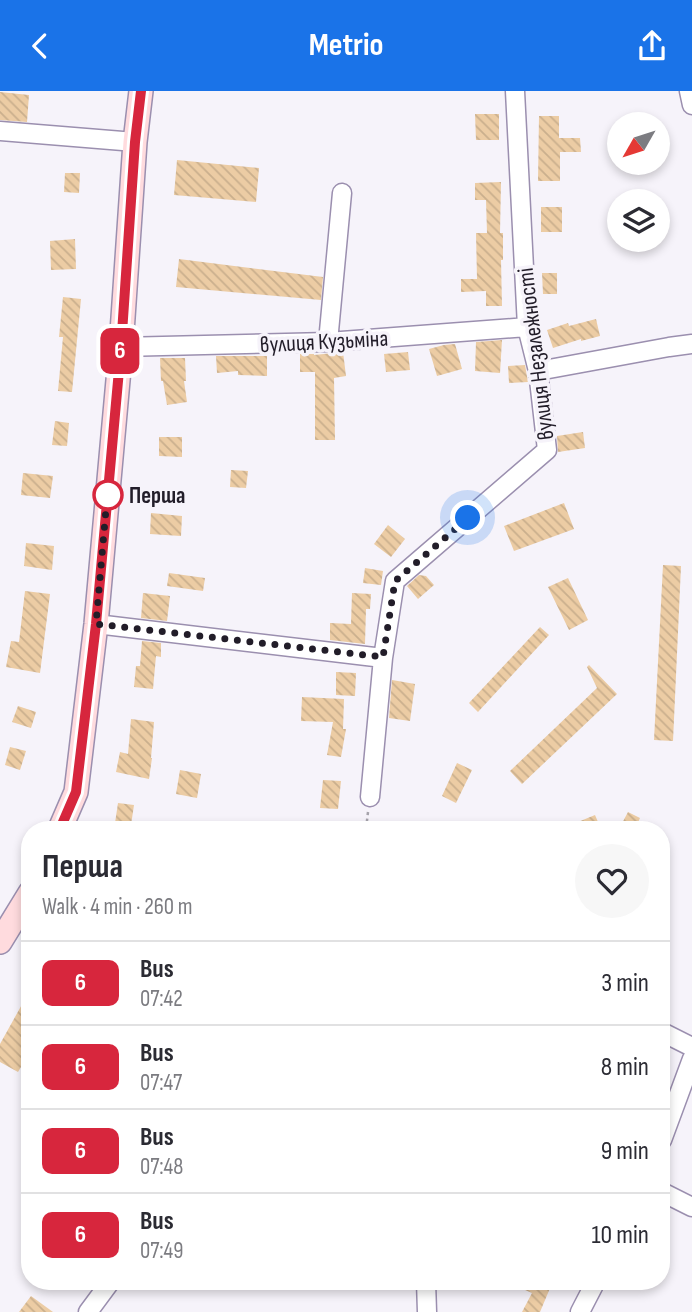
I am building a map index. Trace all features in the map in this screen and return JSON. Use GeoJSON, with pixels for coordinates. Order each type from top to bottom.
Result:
{"type":"FeatureCollection","features":[{"type":"Feature","properties":{"kind":"street"},"geometry":{"type":"LineString","coordinates":[[63,821],[76,792],[96,624],[141,91]]}},
{"type":"Feature","properties":{"kind":"street","name":"вулиця Незалежності"},"geometry":{"type":"LineString","coordinates":[[370,797],[383,657],[395,581],[547,450],[538,371],[527,327],[514,91]]}},
{"type":"Feature","properties":{"kind":"street"},"geometry":{"type":"LineString","coordinates":[[689,91],[692,105]]}},
{"type":"Feature","properties":{"kind":"street"},"geometry":{"type":"LineString","coordinates":[[0,131],[135,142]]}},
{"type":"Feature","properties":{"kind":"street"},"geometry":{"type":"LineString","coordinates":[[328,342],[342,193]]}},
{"type":"Feature","properties":{"kind":"street","name":"вулиця Кузьміна"},"geometry":{"type":"LineString","coordinates":[[121,348],[328,342],[527,327]]}},
{"type":"Feature","properties":{"kind":"street"},"geometry":{"type":"LineString","coordinates":[[538,371],[692,344]]}},
{"type":"Feature","properties":{"kind":"street"},"geometry":{"type":"LineString","coordinates":[[96,624],[383,657]]}},
{"type":"Feature","properties":{"kind":"street"},"geometry":{"type":"LineString","coordinates":[[2,933],[21,906]]}},
{"type":"Feature","properties":{"kind":"street"},"geometry":{"type":"LineString","coordinates":[[670,1036],[692,1047]]}},
{"type":"Feature","properties":{"kind":"street"},"geometry":{"type":"LineString","coordinates":[[670,1118],[692,1059]]}},
{"type":"Feature","properties":{"kind":"street"},"geometry":{"type":"LineString","coordinates":[[670,1196],[692,1207]]}},
{"type":"Feature","properties":{"kind":"street"},"geometry":{"type":"LineString","coordinates":[[88,1312],[104,1290]]}},
{"type":"Feature","properties":{"kind":"street"},"geometry":{"type":"LineString","coordinates":[[426,1290],[427,1312]]}},
{"type":"Feature","properties":{"kind":"street"},"geometry":{"type":"LineString","coordinates":[[580,1312],[591,1290]]}},
{"type":"Feature","properties":{"kind":"building"},"geometry":{"type":"Polygon","coordinates":[[[0,92],[29,95],[27,122],[0,120],[0,92]]]}},
{"type":"Feature","properties":{"kind":"building"},"geometry":{"type":"Polygon","coordinates":[[[475,114],[499,114],[499,140],[476,140],[475,114]]]}},
{"type":"Feature","properties":{"kind":"building"},"geometry":{"type":"Polygon","coordinates":[[[539,116],[559,116],[559,138],[580,138],[581,152],[560,152],[560,181],[538,181],[539,116]]]}},
{"type":"Feature","properties":{"kind":"building"},"geometry":{"type":"Polygon","coordinates":[[[177,160],[259,168],[256,202],[174,195],[177,160]]]}},
{"type":"Feature","properties":{"kind":"building"},"geometry":{"type":"Polygon","coordinates":[[[65,173],[80,173],[79,193],[64,192],[65,173]]]}},
{"type":"Feature","properties":{"kind":"building"},"geometry":{"type":"Polygon","coordinates":[[[501,182],[502,306],[486,306],[486,291],[461,292],[461,279],[477,279],[476,233],[487,233],[486,200],[475,200],[475,183],[501,182]]]}},
{"type":"Feature","properties":{"kind":"building"},"geometry":{"type":"Polygon","coordinates":[[[541,207],[562,207],[562,232],[541,232],[541,207]]]}},
{"type":"Feature","properties":{"kind":"building"},"geometry":{"type":"Polygon","coordinates":[[[75,239],[76,269],[51,270],[50,241],[75,239]]]}},
{"type":"Feature","properties":{"kind":"building"},"geometry":{"type":"Polygon","coordinates":[[[179,259],[323,277],[321,300],[176,287],[179,259]]]}},
{"type":"Feature","properties":{"kind":"building"},"geometry":{"type":"Polygon","coordinates":[[[542,273],[557,273],[557,294],[543,294],[542,273]]]}},
{"type":"Feature","properties":{"kind":"building"},"geometry":{"type":"Polygon","coordinates":[[[63,297],[81,299],[72,392],[58,391],[63,337],[59,337],[63,297]]]}},
{"type":"Feature","properties":{"kind":"building"},"geometry":{"type":"Polygon","coordinates":[[[596,319],[600,336],[553,348],[547,330],[568,323],[569,326],[596,319]]]}},
{"type":"Feature","properties":{"kind":"building"},"geometry":{"type":"Polygon","coordinates":[[[502,340],[500,373],[475,371],[476,342],[502,340]]]}},
{"type":"Feature","properties":{"kind":"building"},"geometry":{"type":"Polygon","coordinates":[[[455,344],[462,369],[437,376],[429,349],[455,344]]]}},
{"type":"Feature","properties":{"kind":"building"},"geometry":{"type":"Polygon","coordinates":[[[343,352],[346,376],[334,378],[335,440],[315,440],[315,372],[300,372],[300,354],[343,352]]]}},
{"type":"Feature","properties":{"kind":"building"},"geometry":{"type":"Polygon","coordinates":[[[408,352],[410,370],[386,372],[384,354],[408,352]]]}},
{"type":"Feature","properties":{"kind":"building"},"geometry":{"type":"Polygon","coordinates":[[[216,356],[267,356],[267,376],[238,375],[238,371],[217,373],[216,356]]]}},
{"type":"Feature","properties":{"kind":"building"},"geometry":{"type":"Polygon","coordinates":[[[160,358],[185,358],[187,402],[167,405],[161,381],[160,358]]]}},
{"type":"Feature","properties":{"kind":"building"},"geometry":{"type":"Polygon","coordinates":[[[525,365],[528,382],[509,383],[508,366],[525,365]]]}},
{"type":"Feature","properties":{"kind":"building"},"geometry":{"type":"Polygon","coordinates":[[[55,421],[69,423],[67,446],[52,445],[55,421]]]}},
{"type":"Feature","properties":{"kind":"building"},"geometry":{"type":"Polygon","coordinates":[[[583,432],[585,448],[558,452],[557,436],[583,432]]]}},
{"type":"Feature","properties":{"kind":"building"},"geometry":{"type":"Polygon","coordinates":[[[159,437],[182,437],[182,457],[159,456],[159,437]]]}},
{"type":"Feature","properties":{"kind":"building"},"geometry":{"type":"Polygon","coordinates":[[[231,470],[248,471],[246,488],[230,487],[231,470]]]}},
{"type":"Feature","properties":{"kind":"building"},"geometry":{"type":"Polygon","coordinates":[[[23,473],[53,476],[50,498],[21,495],[23,473]]]}},
{"type":"Feature","properties":{"kind":"building"},"geometry":{"type":"Polygon","coordinates":[[[564,503],[574,529],[514,551],[504,526],[564,503]]]}},
{"type":"Feature","properties":{"kind":"building"},"geometry":{"type":"Polygon","coordinates":[[[151,513],[182,516],[181,536],[150,534],[151,513]]]}},
{"type":"Feature","properties":{"kind":"building"},"geometry":{"type":"Polygon","coordinates":[[[388,525],[405,539],[391,557],[374,544],[388,525]]]}},
{"type":"Feature","properties":{"kind":"building"},"geometry":{"type":"Polygon","coordinates":[[[26,543],[54,546],[52,570],[24,566],[26,543]]]}},
{"type":"Feature","properties":{"kind":"building"},"geometry":{"type":"Polygon","coordinates":[[[663,565],[681,566],[673,741],[654,740],[663,565]]]}},
{"type":"Feature","properties":{"kind":"building"},"geometry":{"type":"Polygon","coordinates":[[[365,568],[383,571],[381,585],[363,583],[365,568]]]}},
{"type":"Feature","properties":{"kind":"building"},"geometry":{"type":"Polygon","coordinates":[[[169,573],[205,578],[203,591],[167,586],[169,573]]]}},
{"type":"Feature","properties":{"kind":"building"},"geometry":{"type":"Polygon","coordinates":[[[419,575],[426,576],[434,585],[418,599],[407,586],[419,575]]]}},
{"type":"Feature","properties":{"kind":"building"},"geometry":{"type":"Polygon","coordinates":[[[568,578],[588,620],[569,630],[548,587],[568,578]]]}},
{"type":"Feature","properties":{"kind":"building"},"geometry":{"type":"Polygon","coordinates":[[[25,591],[50,594],[40,673],[6,667],[11,641],[19,642],[25,591]]]}},
{"type":"Feature","properties":{"kind":"building"},"geometry":{"type":"Polygon","coordinates":[[[143,593],[170,596],[167,621],[141,618],[143,593]]]}},
{"type":"Feature","properties":{"kind":"building"},"geometry":{"type":"Polygon","coordinates":[[[352,593],[371,594],[370,609],[366,609],[365,644],[330,640],[330,623],[351,624],[352,593]]]}},
{"type":"Feature","properties":{"kind":"building"},"geometry":{"type":"Polygon","coordinates":[[[540,627],[549,635],[478,712],[469,703],[540,627]]]}},
{"type":"Feature","properties":{"kind":"building"},"geometry":{"type":"Polygon","coordinates":[[[142,641],[161,643],[161,657],[156,656],[153,689],[134,687],[136,666],[140,666],[142,641]]]}},
{"type":"Feature","properties":{"kind":"building"},"geometry":{"type":"Polygon","coordinates":[[[589,665],[617,694],[522,784],[510,771],[597,688],[587,667],[589,665]]]}},
{"type":"Feature","properties":{"kind":"building"},"geometry":{"type":"Polygon","coordinates":[[[336,672],[356,673],[355,696],[336,695],[336,672]]]}},
{"type":"Feature","properties":{"kind":"building"},"geometry":{"type":"Polygon","coordinates":[[[392,680],[415,684],[410,721],[389,718],[392,680]]]}},
{"type":"Feature","properties":{"kind":"building"},"geometry":{"type":"Polygon","coordinates":[[[302,697],[344,699],[343,729],[346,729],[341,757],[327,755],[333,722],[301,721],[302,697]]]}},
{"type":"Feature","properties":{"kind":"building"},"geometry":{"type":"Polygon","coordinates":[[[18,706],[36,712],[31,728],[12,722],[18,706]]]}},
{"type":"Feature","properties":{"kind":"building"},"geometry":{"type":"Polygon","coordinates":[[[131,719],[154,722],[149,779],[116,772],[120,752],[128,754],[131,719]]]}},
{"type":"Feature","properties":{"kind":"building"},"geometry":{"type":"Polygon","coordinates":[[[10,747],[26,751],[20,770],[5,765],[10,747]]]}},
{"type":"Feature","properties":{"kind":"building"},"geometry":{"type":"Polygon","coordinates":[[[457,763],[472,770],[456,803],[442,796],[457,763]]]}},
{"type":"Feature","properties":{"kind":"building"},"geometry":{"type":"Polygon","coordinates":[[[180,770],[201,774],[197,798],[176,794],[180,770]]]}},
{"type":"Feature","properties":{"kind":"building"},"geometry":{"type":"Polygon","coordinates":[[[323,780],[341,781],[338,809],[320,808],[323,780]]]}},
{"type":"Feature","properties":{"kind":"building"},"geometry":{"type":"Polygon","coordinates":[[[118,803],[134,805],[132,821],[115,821],[118,803]]]}},
{"type":"Feature","properties":{"kind":"building"},"geometry":{"type":"Polygon","coordinates":[[[628,812],[640,818],[639,821],[623,821],[628,812]]]}},
{"type":"Feature","properties":{"kind":"building"},"geometry":{"type":"Polygon","coordinates":[[[595,815],[598,821],[580,821],[595,815]]]}},
{"type":"Feature","properties":{"kind":"building"},"geometry":{"type":"Polygon","coordinates":[[[21,1006],[21,1067],[18,1072],[0,1062],[0,1044],[21,1006]]]}},
{"type":"Feature","properties":{"kind":"building"},"geometry":{"type":"Polygon","coordinates":[[[525,1290],[549,1290],[540,1312],[522,1312],[532,1293],[525,1290]]]}},
{"type":"Feature","properties":{"kind":"building"},"geometry":{"type":"Polygon","coordinates":[[[31,1296],[53,1312],[19,1312],[31,1296]]]}},
{"type":"Feature","properties":{"kind":"bus line","name":"6"},"geometry":{"type":"LineString","coordinates":[[63,821],[76,792],[96,624],[141,91]]}},
{"type":"Feature","properties":{"kind":"place","name":"Перша"},"geometry":{"type":"Point","coordinates":[108,495]}},
{"type":"Feature","properties":{"kind":"route"},"geometry":{"type":"LineString","coordinates":[[108,495],[108,486],[96,624],[383,657],[395,581],[468,518]]}}]}
